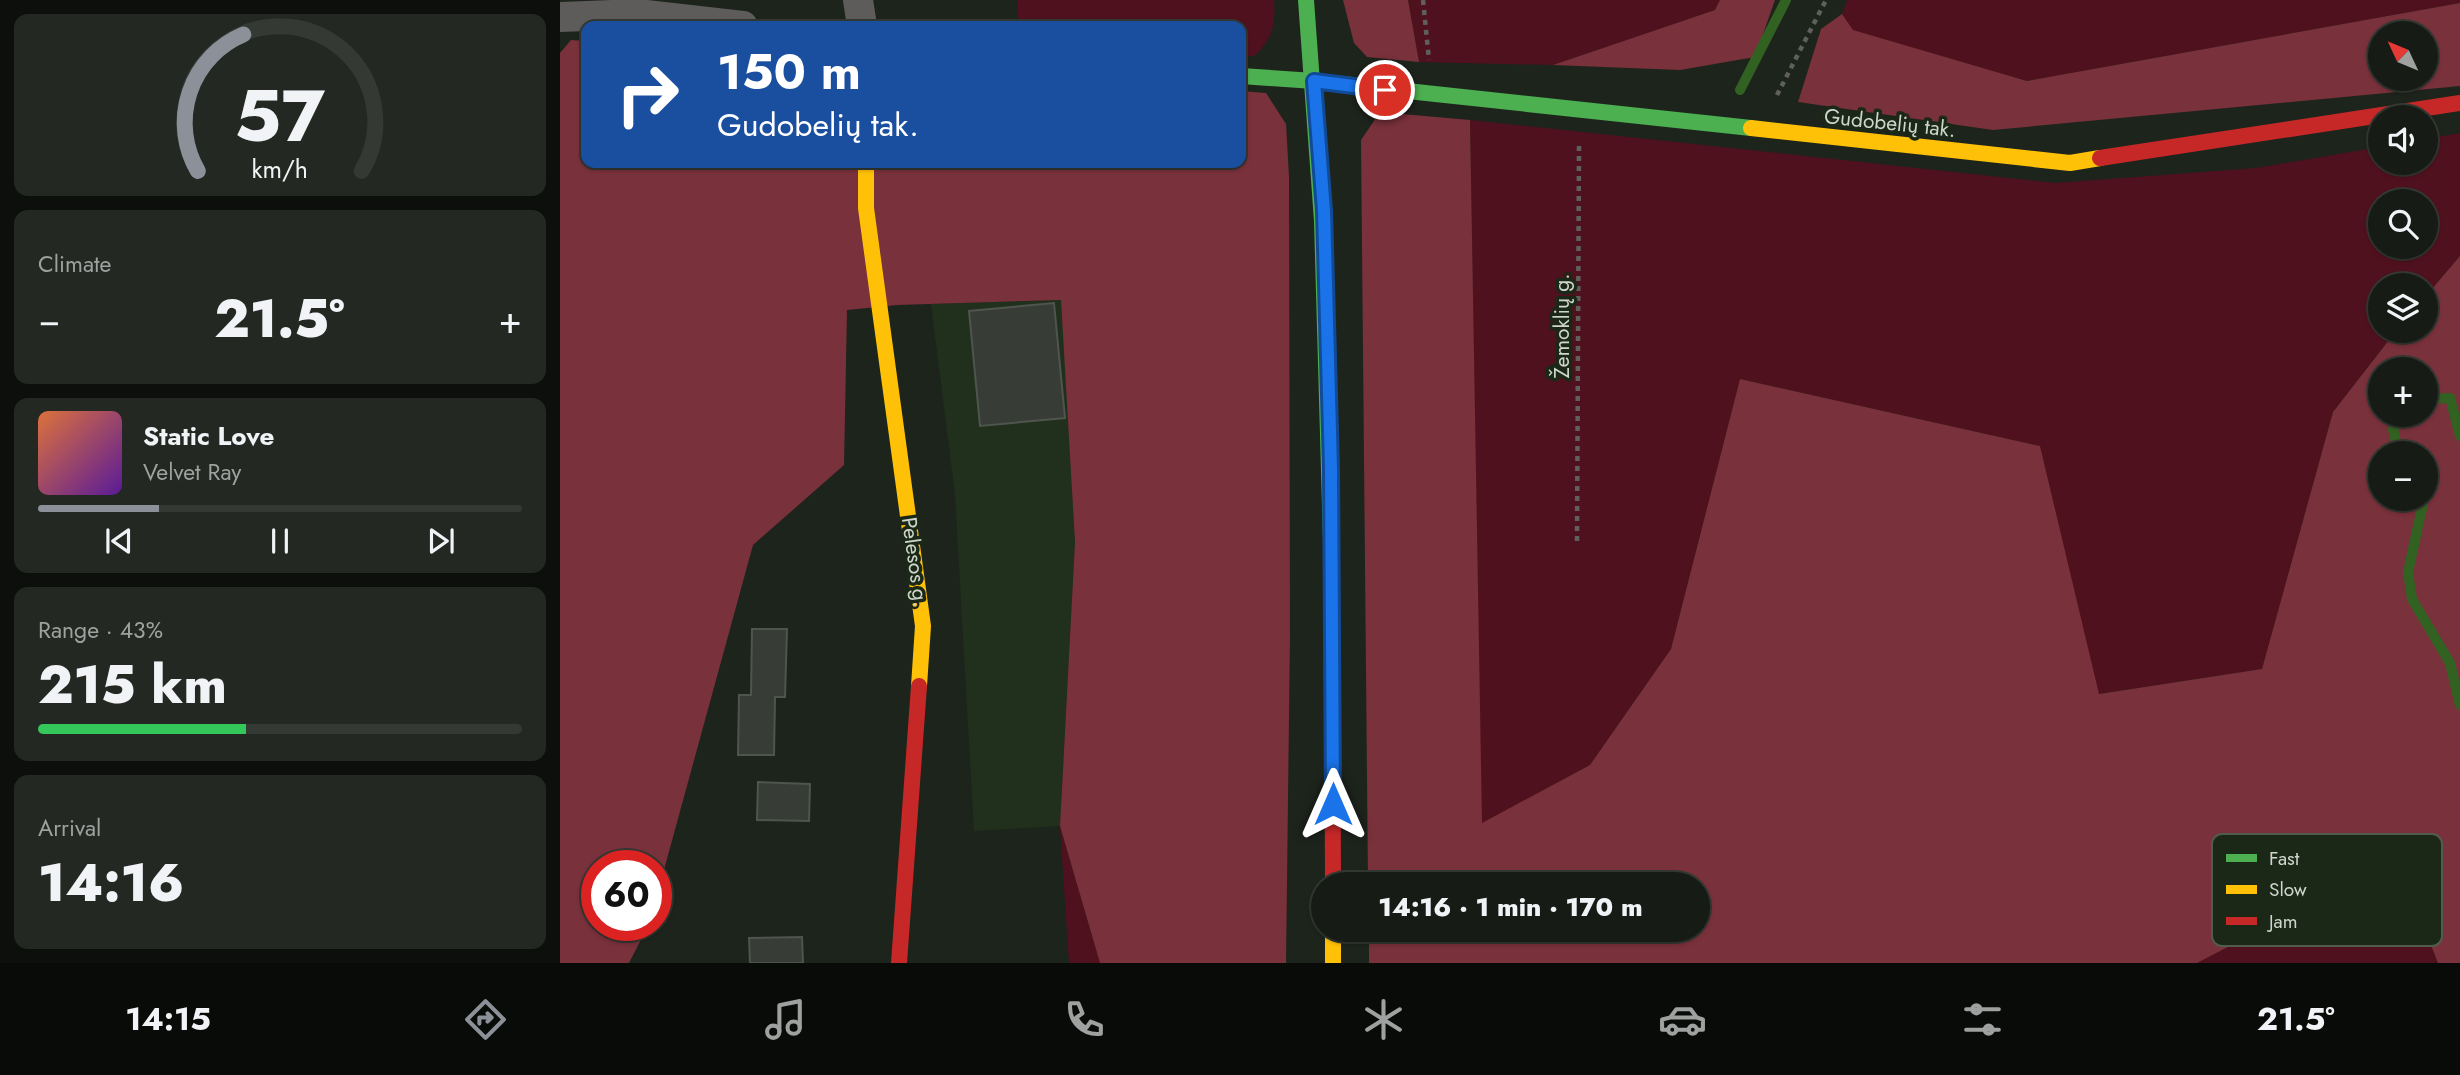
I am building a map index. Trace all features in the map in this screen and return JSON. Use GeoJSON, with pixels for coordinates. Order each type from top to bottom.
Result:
{"type":"FeatureCollection","features":[{"type":"Feature","properties":{"kind":"street"},"geometry":{"type":"LineString","coordinates":[[858,0],[861,21]]}},
{"type":"Feature","properties":{"kind":"street"},"geometry":{"type":"LineString","coordinates":[[1306,0],[1324,211],[1331,468],[1333,872]]}},
{"type":"Feature","properties":{"kind":"street"},"geometry":{"type":"LineString","coordinates":[[560,17],[638,14],[699,21]]}},
{"type":"Feature","properties":{"kind":"street","name":"Gudobelių tak."},"geometry":{"type":"LineString","coordinates":[[1246,76],[1314,81],[1432,96],[2070,163],[2460,103]]}},
{"type":"Feature","properties":{"kind":"street","name":"Pelesos g."},"geometry":{"type":"LineString","coordinates":[[866,168],[866,208],[923,626],[899,963]]}},
{"type":"Feature","properties":{"kind":"street"},"geometry":{"type":"LineString","coordinates":[[1333,942],[1333,963]]}},
{"type":"Feature","properties":{"kind":"path"},"geometry":{"type":"LineString","coordinates":[[1423,0],[1432,96]]}},
{"type":"Feature","properties":{"kind":"path"},"geometry":{"type":"LineString","coordinates":[[1757,130],[1826,0]]}},
{"type":"Feature","properties":{"kind":"path","name":"Žemoklių g."},"geometry":{"type":"LineString","coordinates":[[1577,541],[1579,111]]}},
{"type":"Feature","properties":{"kind":"shaded area"},"geometry":{"type":"Polygon","coordinates":[[[1017,0],[1274,0],[1272,31],[1254,56],[1246,56],[1246,21],[1019,21],[1017,0]]]}},
{"type":"Feature","properties":{"kind":"shaded area"},"geometry":{"type":"Polygon","coordinates":[[[1343,0],[1408,0],[1419,62],[1367,57],[1354,43],[1343,0]]]}},
{"type":"Feature","properties":{"kind":"shaded area"},"geometry":{"type":"Polygon","coordinates":[[[1408,0],[1720,0],[1715,10],[1553,65],[1419,62],[1408,0]]]}},
{"type":"Feature","properties":{"kind":"shaded area"},"geometry":{"type":"Polygon","coordinates":[[[1720,0],[1775,0],[1755,57],[1680,70],[1553,65],[1715,10],[1720,0]]]}},
{"type":"Feature","properties":{"kind":"shaded area"},"geometry":{"type":"Polygon","coordinates":[[[1847,0],[2460,0],[2460,3],[2027,81],[1852,30],[1842,14],[1847,0]]]}},
{"type":"Feature","properties":{"kind":"shaded area"},"geometry":{"type":"Polygon","coordinates":[[[2460,3],[2460,86],[2438,88],[2438,21],[2368,21],[2368,91],[2407,91],[1993,130],[1798,102],[1821,29],[1842,14],[1853,30],[2027,81],[2460,3]]]}},
{"type":"Feature","properties":{"kind":"shaded area"},"geometry":{"type":"Polygon","coordinates":[[[571,40],[581,41],[581,168],[1246,168],[1246,91],[1266,93],[1286,124],[1289,177],[1290,635],[1286,963],[1100,963],[1060,826],[1075,542],[1061,300],[897,305],[847,310],[844,465],[753,545],[669,850],[581,850],[581,941],[640,941],[629,963],[560,963],[560,53],[571,40]]]}},
{"type":"Feature","properties":{"kind":"shaded area"},"geometry":{"type":"Polygon","coordinates":[[[1402,114],[1470,120],[1482,823],[1590,765],[1671,649],[1740,379],[2040,446],[2099,694],[2262,669],[2333,412],[2368,367],[2368,427],[2438,427],[2438,357],[2376,357],[2387,343],[2438,343],[2438,282],[2460,256],[2460,963],[2438,963],[2431,946],[2442,946],[2442,834],[2212,834],[2212,946],[2230,946],[2197,963],[1369,963],[1369,942],[1710,942],[1710,872],[1368,872],[1361,140],[1376,118],[1402,114]]]}},
{"type":"Feature","properties":{"kind":"shaded area"},"geometry":{"type":"Polygon","coordinates":[[[1470,120],[2056,183],[2256,168],[2368,149],[2368,175],[2438,175],[2438,137],[2460,133],[2460,256],[2438,282],[2438,273],[2368,273],[2368,343],[2387,343],[2376,357],[2368,357],[2368,367],[2333,412],[2262,669],[2098,694],[2040,446],[1740,379],[1671,649],[1590,765],[1481,824],[1470,120]]]}},
{"type":"Feature","properties":{"kind":"shaded area"},"geometry":{"type":"Polygon","coordinates":[[[1062,300],[1075,542],[1060,826],[974,831],[955,495],[931,304],[1062,300]]]}},
{"type":"Feature","properties":{"kind":"shaded area"},"geometry":{"type":"Polygon","coordinates":[[[1060,826],[1100,963],[1069,963],[1060,826]]]}},
{"type":"Feature","properties":{"kind":"shaded area"},"geometry":{"type":"Polygon","coordinates":[[[2230,946],[2432,946],[2438,963],[2197,963],[2230,946]]]}},
{"type":"Feature","properties":{"kind":"building"},"geometry":{"type":"Polygon","coordinates":[[[1054,303],[1065,418],[980,426],[969,311],[1054,303]]]}},
{"type":"Feature","properties":{"kind":"building"},"geometry":{"type":"Polygon","coordinates":[[[752,629],[787,629],[785,697],[775,697],[774,755],[738,755],[739,695],[751,695],[752,629]]]}},
{"type":"Feature","properties":{"kind":"building"},"geometry":{"type":"Polygon","coordinates":[[[758,782],[810,784],[809,821],[757,820],[758,782]]]}},
{"type":"Feature","properties":{"kind":"building"},"geometry":{"type":"Polygon","coordinates":[[[802,937],[803,963],[750,963],[749,938],[802,937]]]}},
{"type":"Feature","properties":{"kind":"waterway"},"geometry":{"type":"LineString","coordinates":[[1740,90],[1786,0]]}},
{"type":"Feature","properties":{"kind":"waterway"},"geometry":{"type":"LineString","coordinates":[[2438,398],[2450,398],[2460,436]]}},
{"type":"Feature","properties":{"kind":"waterway"},"geometry":{"type":"LineString","coordinates":[[2394,427],[2396,441]]}},
{"type":"Feature","properties":{"kind":"waterway"},"geometry":{"type":"LineString","coordinates":[[2421,511],[2408,572],[2412,599],[2450,663],[2460,705]]}},
{"type":"Feature","properties":{"kind":"traffic: fast"},"geometry":{"type":"LineString","coordinates":[[1306,0],[1322,221],[1332,577]]}},
{"type":"Feature","properties":{"kind":"traffic: fast"},"geometry":{"type":"LineString","coordinates":[[1246,76],[1314,81],[1751,128]]}},
{"type":"Feature","properties":{"kind":"traffic: slow"},"geometry":{"type":"LineString","coordinates":[[1751,128],[2070,163],[2100,158]]}},
{"type":"Feature","properties":{"kind":"traffic: slow"},"geometry":{"type":"LineString","coordinates":[[866,168],[866,208],[923,626],[919,686]]}},
{"type":"Feature","properties":{"kind":"traffic: slow"},"geometry":{"type":"LineString","coordinates":[[1333,942],[1333,963]]}},
{"type":"Feature","properties":{"kind":"traffic: jam"},"geometry":{"type":"LineString","coordinates":[[2100,158],[2460,103]]}},
{"type":"Feature","properties":{"kind":"traffic: jam"},"geometry":{"type":"LineString","coordinates":[[1332,577],[1333,872]]}},
{"type":"Feature","properties":{"kind":"traffic: jam"},"geometry":{"type":"LineString","coordinates":[[899,963],[919,686]]}},
{"type":"Feature","properties":{"kind":"route"},"geometry":{"type":"LineString","coordinates":[[1333,804],[1331,468],[1324,211],[1314,81],[1385,90]]}}]}
